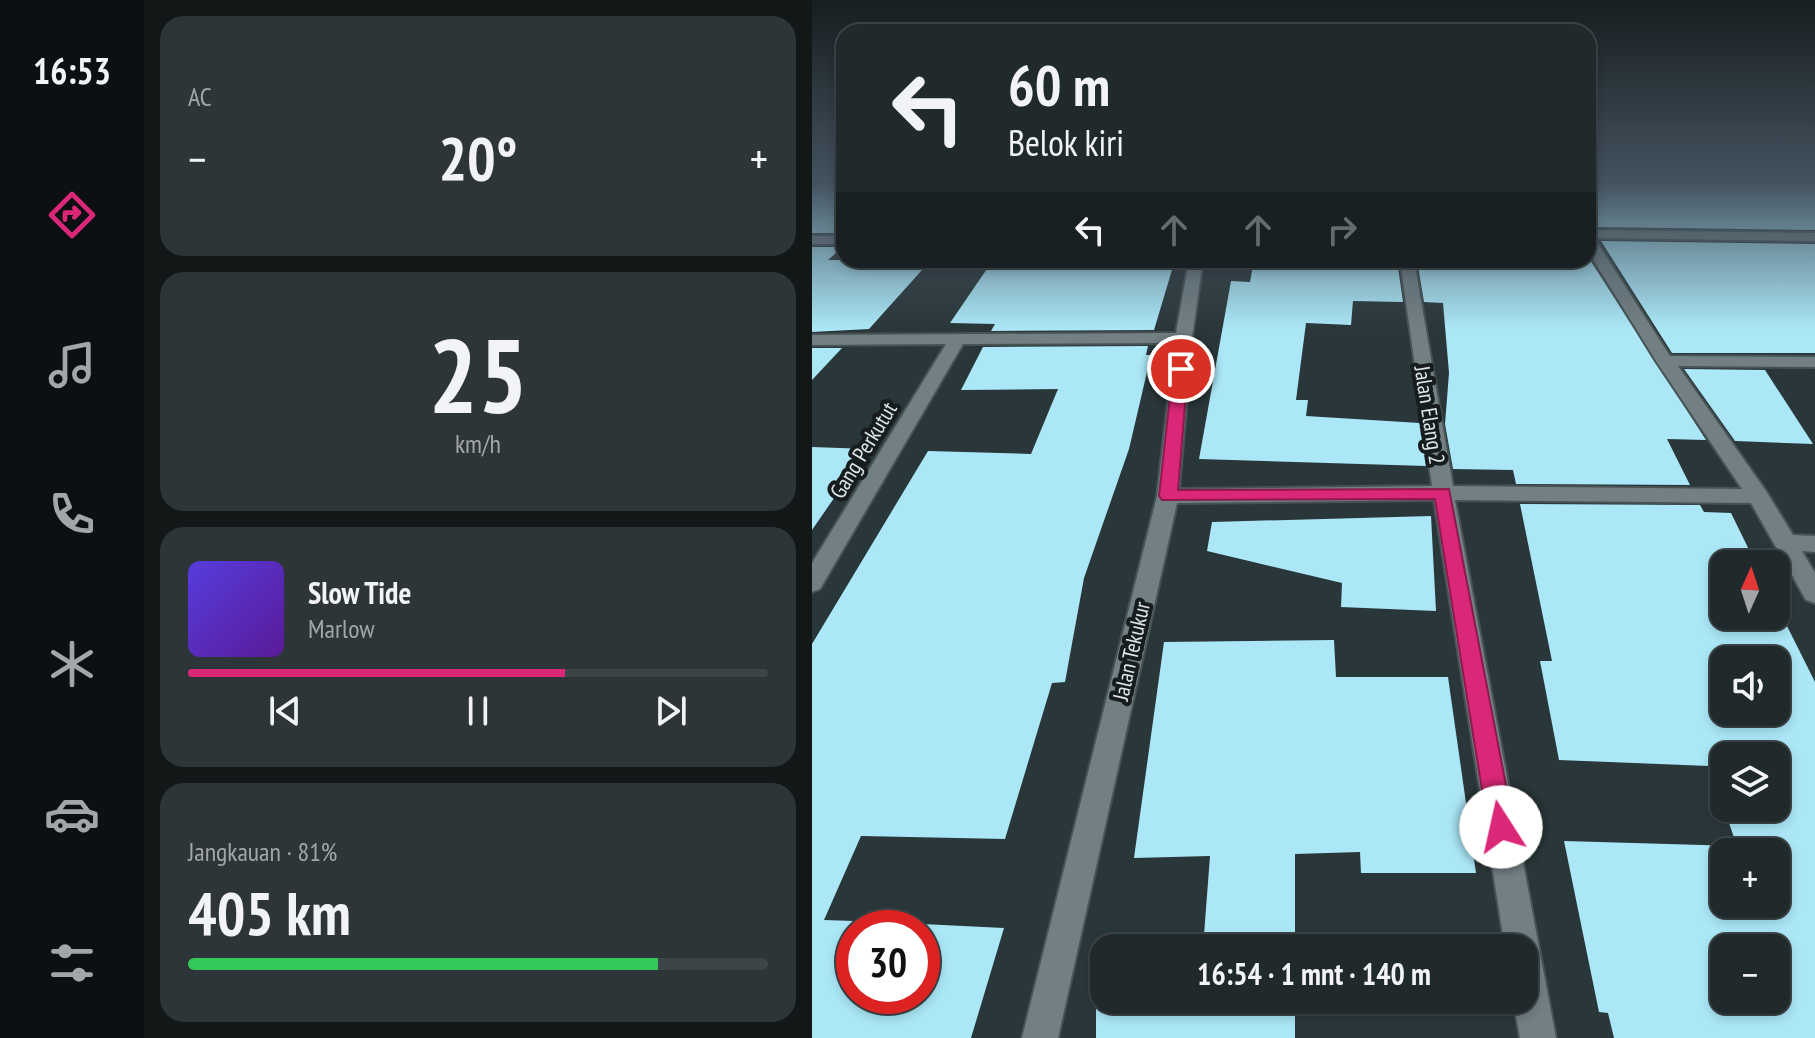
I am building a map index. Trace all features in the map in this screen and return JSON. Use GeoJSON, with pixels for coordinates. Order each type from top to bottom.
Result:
{"type":"FeatureCollection","features":[{"type":"Feature","properties":{"kind":"street"},"geometry":{"type":"LineString","coordinates":[[1596,234],[1815,237]]}},
{"type":"Feature","properties":{"kind":"street"},"geometry":{"type":"LineString","coordinates":[[812,240],[836,240]]}},
{"type":"Feature","properties":{"kind":"street"},"geometry":{"type":"LineString","coordinates":[[1596,253],[1665,361],[1758,496],[1815,594]]}},
{"type":"Feature","properties":{"kind":"street","name":"Jalan Tekukur"},"geometry":{"type":"LineString","coordinates":[[1040,1038],[1168,496],[1184,338],[1195,268]]}},
{"type":"Feature","properties":{"kind":"street","name":"Jalan Elang 2"},"geometry":{"type":"LineString","coordinates":[[1408,268],[1443,493],[1520,934]]}},
{"type":"Feature","properties":{"kind":"street"},"geometry":{"type":"LineString","coordinates":[[812,340],[1184,338]]}},
{"type":"Feature","properties":{"kind":"street","name":"Gang Perkutut"},"geometry":{"type":"LineString","coordinates":[[812,583],[956,341]]}},
{"type":"Feature","properties":{"kind":"street"},"geometry":{"type":"LineString","coordinates":[[1665,361],[1815,362]]}},
{"type":"Feature","properties":{"kind":"street"},"geometry":{"type":"LineString","coordinates":[[1168,496],[1443,493],[1758,496]]}},
{"type":"Feature","properties":{"kind":"street"},"geometry":{"type":"LineString","coordinates":[[1786,543],[1815,544]]}},
{"type":"Feature","properties":{"kind":"street"},"geometry":{"type":"LineString","coordinates":[[1534,1014],[1538,1038]]}},
{"type":"Feature","properties":{"kind":"building"},"geometry":{"type":"Polygon","coordinates":[[[1601,241],[1815,244],[1815,353],[1672,353],[1601,241]]]}},
{"type":"Feature","properties":{"kind":"building"},"geometry":{"type":"Polygon","coordinates":[[[812,247],[836,247],[836,253],[828,260],[836,260],[836,268],[924,268],[869,329],[812,332],[812,247]]]}},
{"type":"Feature","properties":{"kind":"building"},"geometry":{"type":"Polygon","coordinates":[[[988,268],[1173,268],[1154,330],[991,331],[995,324],[950,323],[988,268]]]}},
{"type":"Feature","properties":{"kind":"building"},"geometry":{"type":"Polygon","coordinates":[[[1253,268],[1398,268],[1403,302],[1353,301],[1351,325],[1306,323],[1296,400],[1308,400],[1306,416],[1420,423],[1426,466],[1199,459],[1231,281],[1250,282],[1253,268]]]}},
{"type":"Feature","properties":{"kind":"building"},"geometry":{"type":"Polygon","coordinates":[[[1418,268],[1595,268],[1706,440],[1667,439],[1690,485],[1516,484],[1513,470],[1453,469],[1445,424],[1449,373],[1443,303],[1424,302],[1418,268]]]}},
{"type":"Feature","properties":{"kind":"building"},"geometry":{"type":"Polygon","coordinates":[[[1148,346],[1146,355],[1151,355],[1129,449],[1084,578],[1065,682],[1052,683],[1005,839],[861,836],[824,920],[836,920],[836,1014],[940,1014],[940,925],[1004,928],[971,1038],[812,1038],[812,644],[928,451],[1031,454],[1058,389],[961,390],[983,347],[1148,346]]]}},
{"type":"Feature","properties":{"kind":"building"},"geometry":{"type":"Polygon","coordinates":[[[812,348],[842,348],[812,380],[812,348]]]}},
{"type":"Feature","properties":{"kind":"building"},"geometry":{"type":"Polygon","coordinates":[[[1684,369],[1765,370],[1813,444],[1735,441],[1684,369]]]}},
{"type":"Feature","properties":{"kind":"building"},"geometry":{"type":"Polygon","coordinates":[[[812,447],[868,449],[812,530],[812,447]]]}},
{"type":"Feature","properties":{"kind":"building"},"geometry":{"type":"Polygon","coordinates":[[[1520,504],[1700,505],[1704,512],[1731,513],[1749,550],[1710,550],[1710,630],[1789,630],[1815,682],[1815,1038],[1614,1038],[1608,1013],[1599,1012],[1564,841],[1710,845],[1710,918],[1790,918],[1790,838],[1734,838],[1729,822],[1790,822],[1790,742],[1710,742],[1710,769],[1709,766],[1559,760],[1540,661],[1552,661],[1520,504]]]}},
{"type":"Feature","properties":{"kind":"building"},"geometry":{"type":"Polygon","coordinates":[[[1431,516],[1436,611],[1341,607],[1342,583],[1207,551],[1212,522],[1431,516]]]}},
{"type":"Feature","properties":{"kind":"building"},"geometry":{"type":"Polygon","coordinates":[[[1334,640],[1336,677],[1448,677],[1476,873],[1361,873],[1360,852],[1295,854],[1295,934],[1204,934],[1210,856],[1134,858],[1164,642],[1334,640]]]}},
{"type":"Feature","properties":{"kind":"building"},"geometry":{"type":"Polygon","coordinates":[[[1096,1014],[1295,1014],[1295,1038],[1096,1038],[1096,1014]]]}},
{"type":"Feature","properties":{"kind":"route"},"geometry":{"type":"LineString","coordinates":[[1181,369],[1168,496],[1443,493],[1501,827]]}}]}
